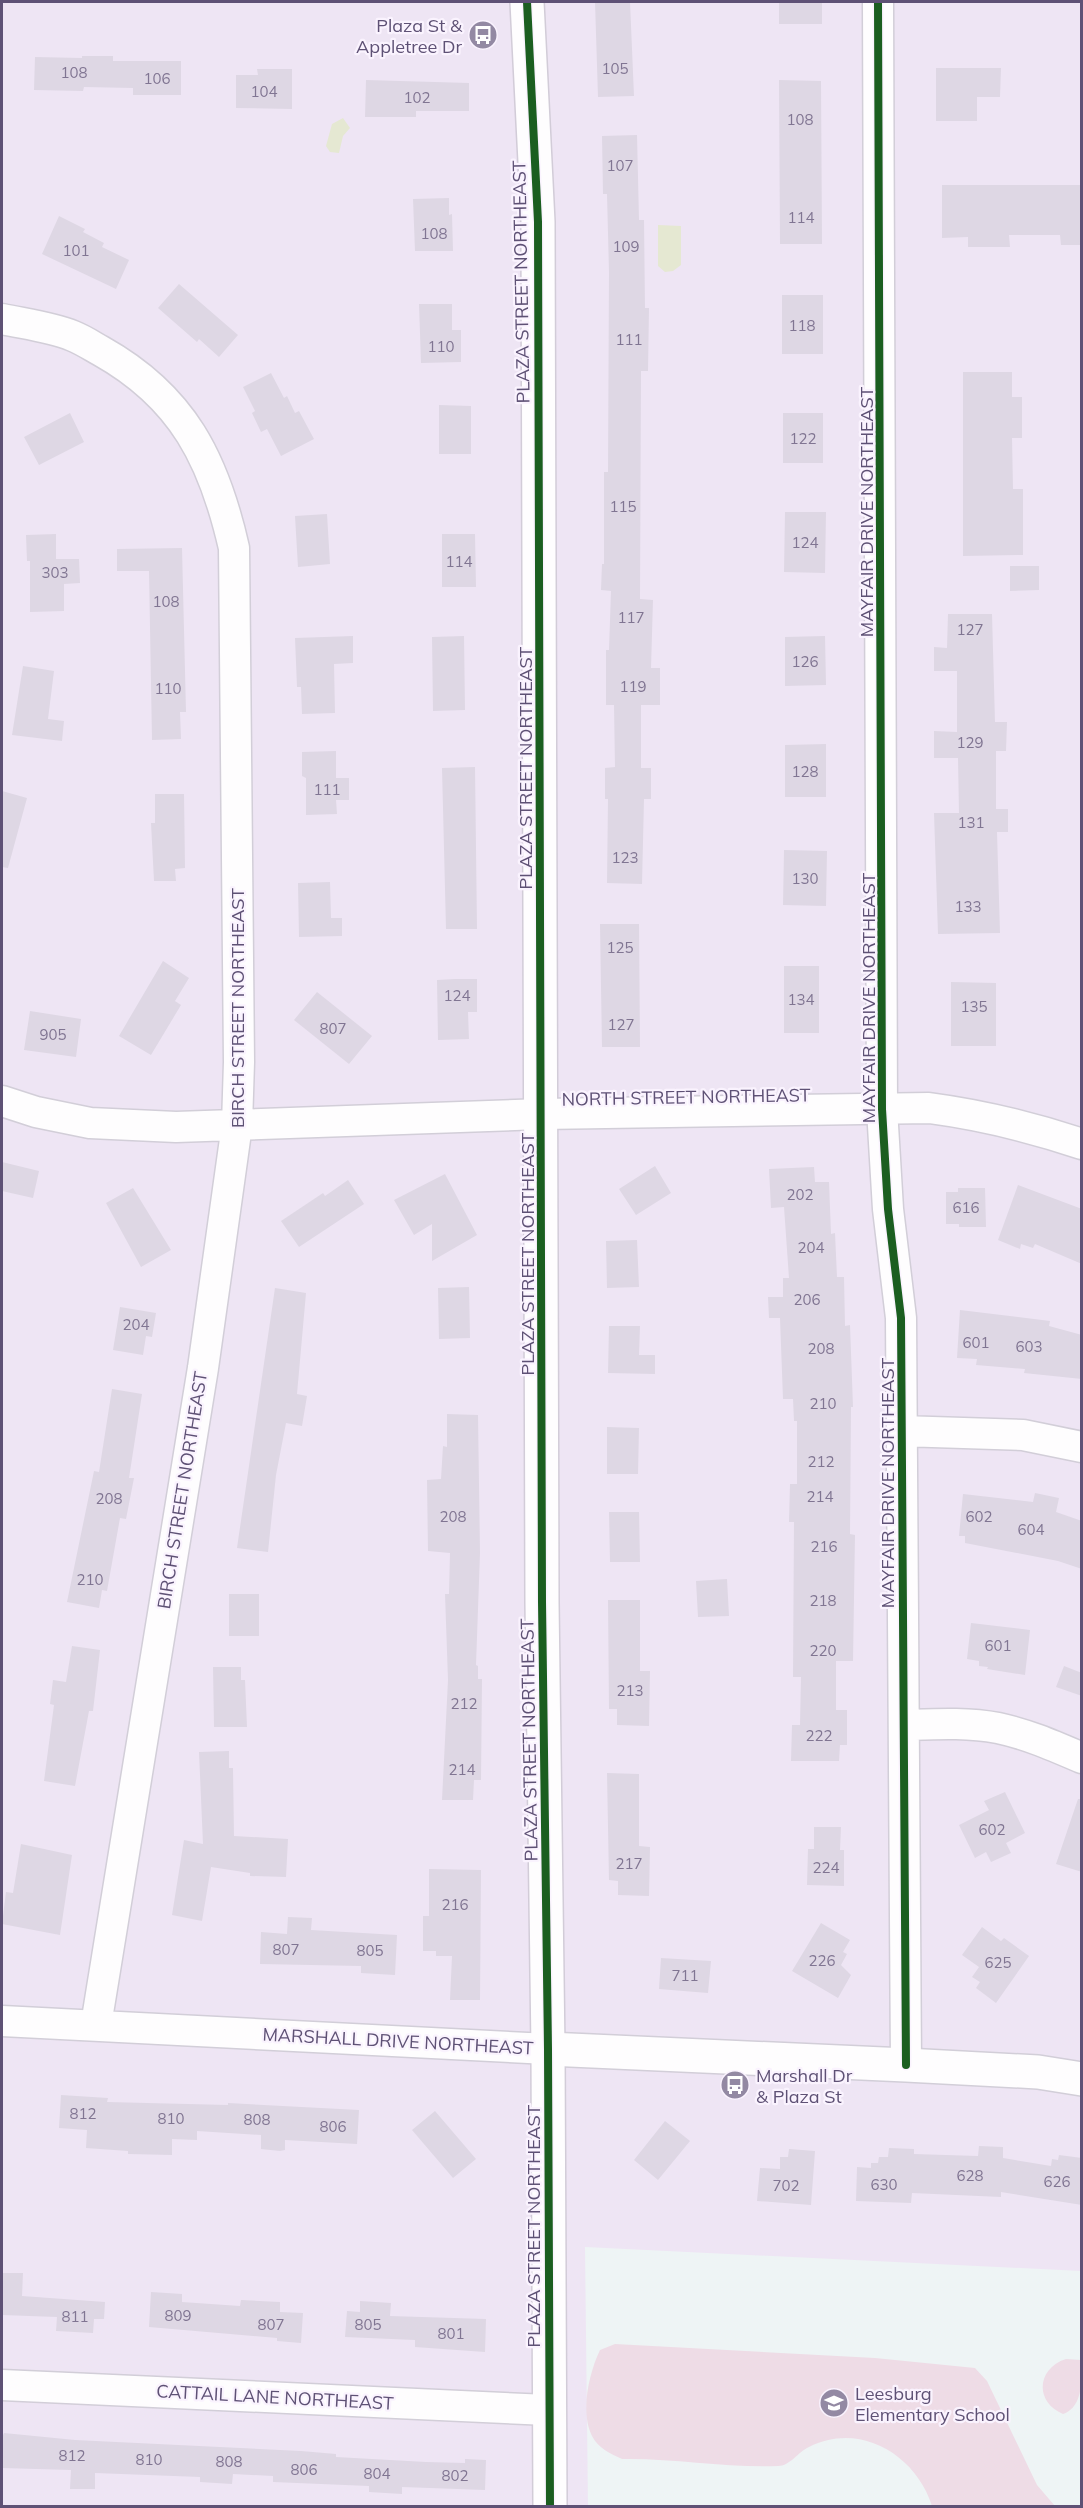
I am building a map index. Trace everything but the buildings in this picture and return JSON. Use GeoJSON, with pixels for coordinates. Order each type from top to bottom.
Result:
{"type":"FeatureCollection","features":[{"type":"Feature","properties":{"kind":"main road","name":"PLAZA STREET NORTHEAST"},"geometry":{"type":"LineString","coordinates":[[527,2],[538,222],[542,1602],[548,2049],[550,2506]]}},
{"type":"Feature","properties":{"kind":"main road","name":"MARSHALL DRIVE NORTHEAST"},"geometry":{"type":"LineString","coordinates":[[548,2049],[1038,2072],[1082,2079]]}},
{"type":"Feature","properties":{"kind":"street","name":"MAYFAIR DRIVE NORTHEAST"},"geometry":{"type":"LineString","coordinates":[[878,2],[882,1109],[888,1209],[901,1318],[906,2065]]}},
{"type":"Feature","properties":{"kind":"street","name":"BIRCH STREET NORTHEAST"},"geometry":{"type":"LineString","coordinates":[[2,319],[73,336],[123,363],[159,391],[189,429],[224,503],[234,549],[239,1050],[237,1125],[203,1368],[123,1848],[96,2025]]}},
{"type":"Feature","properties":{"kind":"street","name":"NORTH STREET NORTHEAST"},"geometry":{"type":"LineString","coordinates":[[2,1101],[36,1112],[90,1123],[176,1127],[542,1114],[929,1108],[977,1114],[1035,1128],[1082,1144]]}},
{"type":"Feature","properties":{"kind":"street"},"geometry":{"type":"LineString","coordinates":[[902,1431],[1023,1435],[1082,1447]]}},
{"type":"Feature","properties":{"kind":"street"},"geometry":{"type":"LineString","coordinates":[[904,1725],[963,1724],[998,1728],[1044,1742],[1082,1758]]}},
{"type":"Feature","properties":{"kind":"street","name":"MARSHALL DRIVE NORTHEAST"},"geometry":{"type":"LineString","coordinates":[[2,2021],[548,2049]]}},
{"type":"Feature","properties":{"kind":"street","name":"CATTAIL LANE NORTHEAST"},"geometry":{"type":"LineString","coordinates":[[2,2385],[548,2410]]}},
{"type":"Feature","properties":{"kind":"shaded area"},"geometry":{"type":"Polygon","coordinates":[[[2,2],[1081,2],[1081,2506],[2,2506],[2,2]]]}},
{"type":"Feature","properties":{"kind":"shaded area"},"geometry":{"type":"Polygon","coordinates":[[[343,118],[350,128],[343,136],[339,153],[330,152],[326,146],[332,124],[343,118]]]}},
{"type":"Feature","properties":{"kind":"shaded area"},"geometry":{"type":"Polygon","coordinates":[[[658,225],[681,226],[681,265],[673,271],[665,272],[658,266],[658,225]]]}},
{"type":"Feature","properties":{"kind":"shaded area","name":"Leesburg Elementary School"},"geometry":{"type":"Polygon","coordinates":[[[585,2247],[1081,2271],[1081,2506],[588,2506],[585,2247]]]}},
{"type":"Feature","properties":{"kind":"shaded area"},"geometry":{"type":"Polygon","coordinates":[[[615,2344],[875,2358],[975,2368],[987,2381],[1037,2485],[1055,2506],[932,2506],[913,2472],[899,2458],[884,2448],[866,2441],[847,2438],[828,2440],[809,2447],[786,2464],[778,2466],[622,2459],[605,2450],[592,2436],[588,2426],[586,2404],[589,2381],[600,2350],[615,2344]]]}},
{"type":"Feature","properties":{"kind":"shaded area"},"geometry":{"type":"Polygon","coordinates":[[[1066,2359],[1081,2360],[1081,2384],[1074,2406],[1063,2414],[1047,2402],[1043,2385],[1049,2370],[1056,2363],[1066,2359]]]}},
{"type":"Feature","properties":{"kind":"cycle path"},"geometry":{"type":"LineString","coordinates":[[527,2],[538,222],[542,1602],[548,2049],[550,2506]]}},
{"type":"Feature","properties":{"kind":"cycle path"},"geometry":{"type":"LineString","coordinates":[[878,2],[882,1109],[888,1209],[901,1318],[906,2065]]}},
{"type":"Feature","properties":{"kind":"place","name":"Plaza St & Appletree Dr"},"geometry":{"type":"Point","coordinates":[483,35]}},
{"type":"Feature","properties":{"kind":"place","name":"Marshall Dr & Plaza St"},"geometry":{"type":"Point","coordinates":[735,2085]}},
{"type":"Feature","properties":{"kind":"place","name":"Leesburg Elementary School"},"geometry":{"type":"Point","coordinates":[834,2403]}}]}
